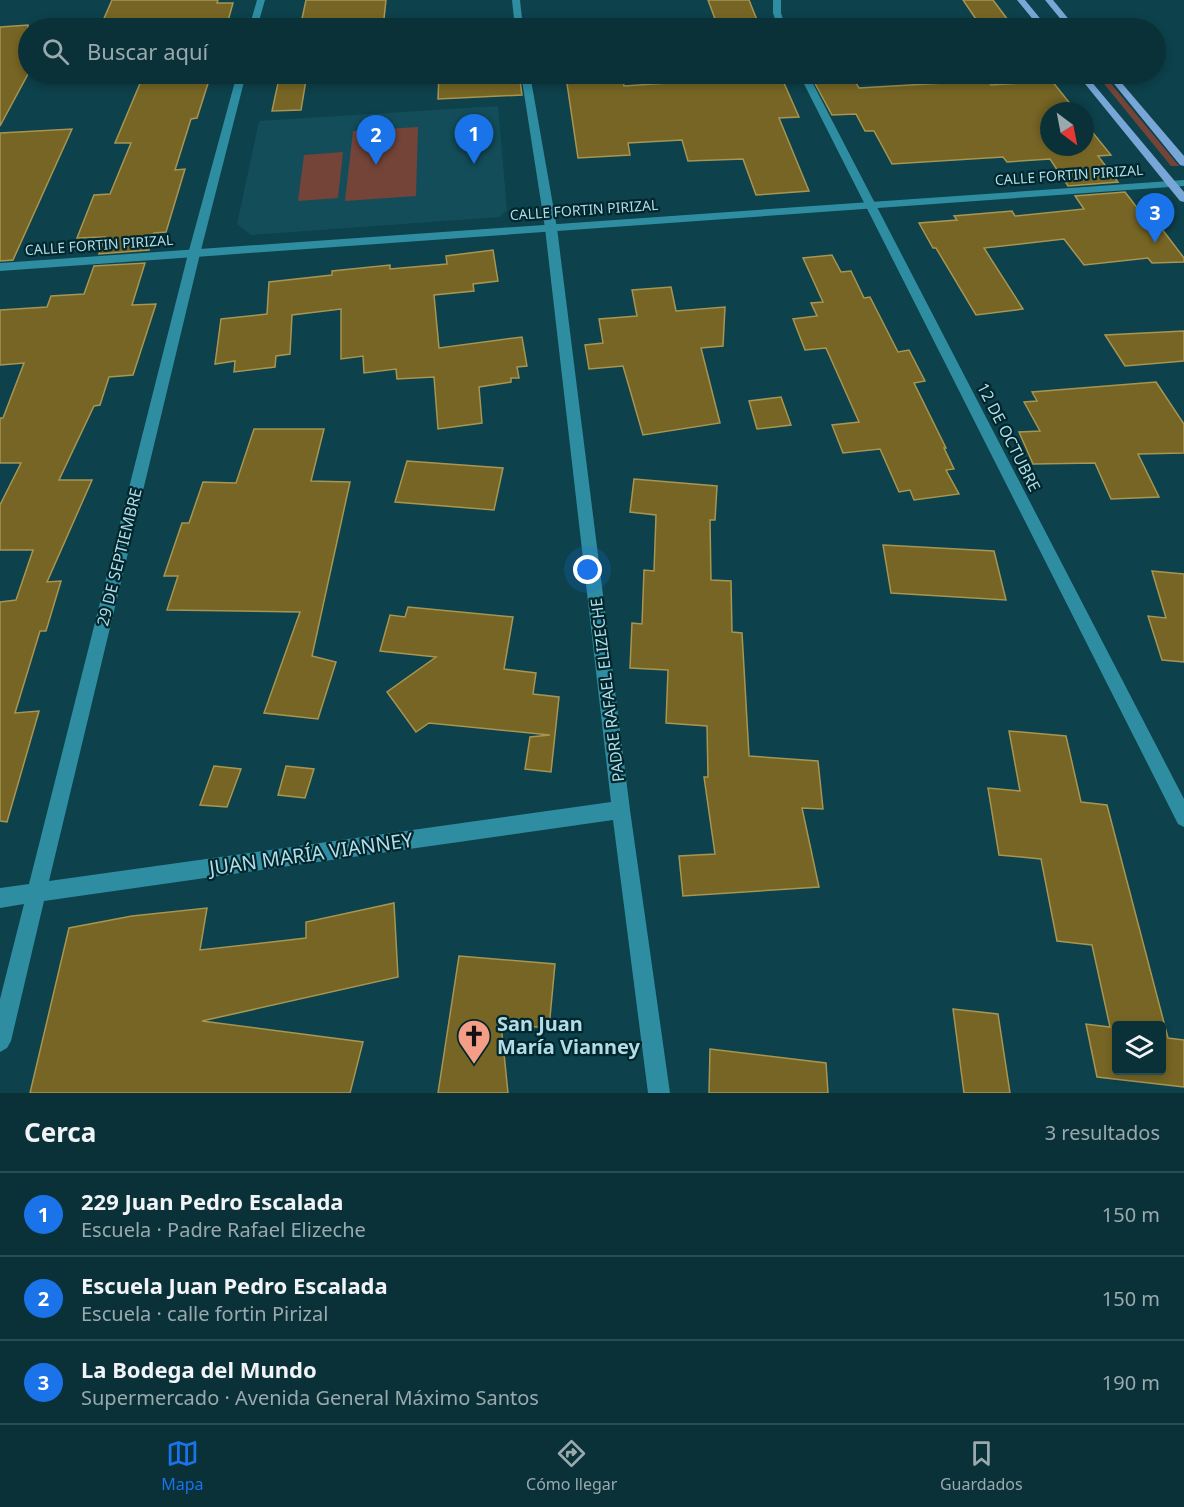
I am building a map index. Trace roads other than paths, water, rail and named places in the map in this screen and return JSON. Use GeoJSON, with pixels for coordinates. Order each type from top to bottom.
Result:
{"type":"FeatureCollection","features":[{"type":"Feature","properties":{"kind":"main road"},"geometry":{"type":"LineString","coordinates":[[1021,0],[1036,18]]}},
{"type":"Feature","properties":{"kind":"main road"},"geometry":{"type":"LineString","coordinates":[[1049,0],[1064,18]]}},
{"type":"Feature","properties":{"kind":"main road"},"geometry":{"type":"LineString","coordinates":[[1089,84],[1184,199]]}},
{"type":"Feature","properties":{"kind":"main road"},"geometry":{"type":"LineString","coordinates":[[1118,84],[1184,163]]}},
{"type":"Feature","properties":{"kind":"street"},"geometry":{"type":"LineString","coordinates":[[256,18],[261,0]]}},
{"type":"Feature","properties":{"kind":"street"},"geometry":{"type":"LineString","coordinates":[[516,0],[518,18]]}},
{"type":"Feature","properties":{"kind":"street"},"geometry":{"type":"LineString","coordinates":[[777,0],[779,18]]}},
{"type":"Feature","properties":{"kind":"street","name":"29 DE SEPTIEMBRE"},"geometry":{"type":"LineString","coordinates":[[0,1041],[194,254],[239,84]]}},
{"type":"Feature","properties":{"kind":"street","name":"PADRE RAFAEL ELIZECHE"},"geometry":{"type":"LineString","coordinates":[[528,84],[551,228],[621,810],[659,1093]]}},
{"type":"Feature","properties":{"kind":"street","name":"12 DE OCTUBRE"},"geometry":{"type":"LineString","coordinates":[[808,84],[1184,818]]}},
{"type":"Feature","properties":{"kind":"street","name":"CALLE FORTIN PIRIZAL"},"geometry":{"type":"LineString","coordinates":[[0,267],[1184,183]]}},
{"type":"Feature","properties":{"kind":"street","name":"JUAN MARÍA VIANNEY"},"geometry":{"type":"LineString","coordinates":[[0,898],[621,810]]}},
{"type":"Feature","properties":{"kind":"place","name":"229 Juan Pedro Escalada"},"geometry":{"type":"Point","coordinates":[474,164]}},
{"type":"Feature","properties":{"kind":"place","name":"Escuela Juan Pedro Escalada"},"geometry":{"type":"Point","coordinates":[376,165]}},
{"type":"Feature","properties":{"kind":"place","name":"La Bodega del Mundo"},"geometry":{"type":"Point","coordinates":[1155,243]}},
{"type":"Feature","properties":{"kind":"place","name":"San Juan María Vianney"},"geometry":{"type":"Point","coordinates":[474,1065]}}]}
